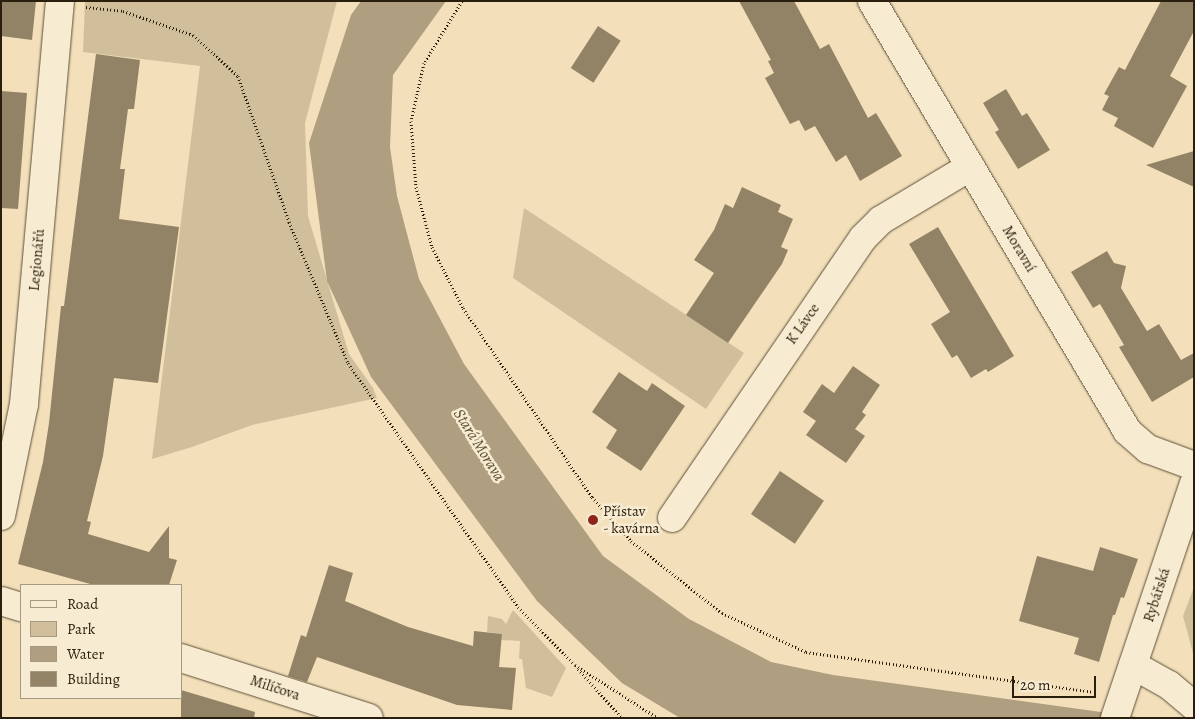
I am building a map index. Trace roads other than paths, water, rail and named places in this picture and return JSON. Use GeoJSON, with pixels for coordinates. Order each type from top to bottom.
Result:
{"type":"FeatureCollection","features":[{"type":"Feature","properties":{"kind":"street","name":"Moravní"},"geometry":{"type":"LineString","coordinates":[[872,1],[1127,430],[1148,449],[1194,466]]}},
{"type":"Feature","properties":{"kind":"street","name":"Legionářů"},"geometry":{"type":"LineString","coordinates":[[1,516],[24,404],[59,3]]}},
{"type":"Feature","properties":{"kind":"street","name":"K Lávce"},"geometry":{"type":"LineString","coordinates":[[672,518],[863,238],[881,220],[970,167]]}},
{"type":"Feature","properties":{"kind":"street","name":"Rybářská"},"geometry":{"type":"LineString","coordinates":[[1119,706],[1194,483]]}},
{"type":"Feature","properties":{"kind":"street"},"geometry":{"type":"LineString","coordinates":[[1,601],[20,607]]}},
{"type":"Feature","properties":{"kind":"street","name":"Milíčova"},"geometry":{"type":"LineString","coordinates":[[182,658],[354,715]]}},
{"type":"Feature","properties":{"kind":"street"},"geometry":{"type":"LineString","coordinates":[[1134,665],[1170,684],[1194,706]]}},
{"type":"Feature","properties":{"kind":"water","name":"Stará Morava"},"geometry":{"type":"Polygon","coordinates":[[[361,1],[446,1],[393,75],[390,147],[397,196],[419,279],[464,364],[603,556],[689,619],[771,662],[833,675],[1144,718],[680,718],[622,683],[537,601],[371,377],[327,281],[309,143],[351,15],[361,1]]]}},
{"type":"Feature","properties":{"kind":"place","name":"Přístav - kavárna"},"geometry":{"type":"Point","coordinates":[593,520]}}]}
